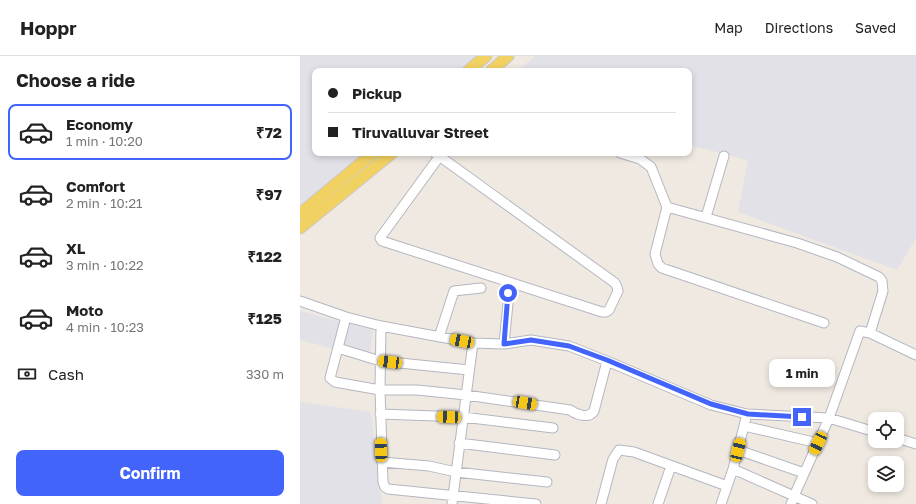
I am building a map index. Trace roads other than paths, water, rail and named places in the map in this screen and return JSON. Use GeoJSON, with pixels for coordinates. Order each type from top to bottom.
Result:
{"type":"FeatureCollection","features":[{"type":"Feature","properties":{"kind":"main road"},"geometry":{"type":"LineString","coordinates":[[472,68],[486,56]]}},
{"type":"Feature","properties":{"kind":"main road"},"geometry":{"type":"LineString","coordinates":[[494,68],[508,56]]}},
{"type":"Feature","properties":{"kind":"main road"},"geometry":{"type":"LineString","coordinates":[[300,214],[369,156]]}},
{"type":"Feature","properties":{"kind":"main road"},"geometry":{"type":"LineString","coordinates":[[300,228],[384,156]]}},
{"type":"Feature","properties":{"kind":"street"},"geometry":{"type":"LineString","coordinates":[[436,156],[380,238],[382,241],[602,312],[606,312],[608,310],[618,291],[615,283],[438,156]]}},
{"type":"Feature","properties":{"kind":"street"},"geometry":{"type":"LineString","coordinates":[[630,156],[640,159],[651,167],[667,207],[656,254],[658,264],[662,268],[824,323]]}},
{"type":"Feature","properties":{"kind":"street"},"geometry":{"type":"LineString","coordinates":[[706,217],[724,156]]}},
{"type":"Feature","properties":{"kind":"street"},"geometry":{"type":"LineString","coordinates":[[667,207],[797,243],[837,257],[875,274],[884,285],[870,333]]}},
{"type":"Feature","properties":{"kind":"street"},"geometry":{"type":"LineString","coordinates":[[439,337],[454,291],[482,288]]}},
{"type":"Feature","properties":{"kind":"street"},"geometry":{"type":"LineString","coordinates":[[504,344],[508,293]]}},
{"type":"Feature","properties":{"kind":"street"},"geometry":{"type":"LineString","coordinates":[[300,301],[346,317],[381,326],[473,343],[504,344],[531,340],[569,346],[607,360],[711,404],[748,414],[829,418],[868,430]]}},
{"type":"Feature","properties":{"kind":"street"},"geometry":{"type":"LineString","coordinates":[[346,317],[330,375],[332,380],[380,390],[417,390],[466,394],[570,410],[575,414],[588,416],[594,411],[607,360]]}},
{"type":"Feature","properties":{"kind":"street"},"geometry":{"type":"LineString","coordinates":[[381,326],[380,414],[383,482],[385,487],[388,489],[453,500],[536,504]]}},
{"type":"Feature","properties":{"kind":"street"},"geometry":{"type":"LineString","coordinates":[[792,500],[829,418],[860,331],[870,333],[916,354]]}},
{"type":"Feature","properties":{"kind":"street"},"geometry":{"type":"LineString","coordinates":[[453,500],[459,443],[473,343]]}},
{"type":"Feature","properties":{"kind":"street"},"geometry":{"type":"LineString","coordinates":[[338,348],[380,361],[470,370]]}},
{"type":"Feature","properties":{"kind":"street"},"geometry":{"type":"LineString","coordinates":[[380,414],[463,417],[553,428]]}},
{"type":"Feature","properties":{"kind":"street"},"geometry":{"type":"LineString","coordinates":[[720,504],[733,469],[748,414]]}},
{"type":"Feature","properties":{"kind":"street"},"geometry":{"type":"LineString","coordinates":[[744,426],[818,443]]}},
{"type":"Feature","properties":{"kind":"street"},"geometry":{"type":"LineString","coordinates":[[904,440],[916,444]]}},
{"type":"Feature","properties":{"kind":"street"},"geometry":{"type":"LineString","coordinates":[[459,443],[555,455]]}},
{"type":"Feature","properties":{"kind":"street"},"geometry":{"type":"LineString","coordinates":[[601,504],[614,459],[619,450],[634,452],[727,486]]}},
{"type":"Feature","properties":{"kind":"street"},"geometry":{"type":"LineString","coordinates":[[738,450],[804,473]]}},
{"type":"Feature","properties":{"kind":"street"},"geometry":{"type":"LineString","coordinates":[[382,462],[429,466],[456,472],[548,482]]}},
{"type":"Feature","properties":{"kind":"street"},"geometry":{"type":"LineString","coordinates":[[658,504],[671,466]]}},
{"type":"Feature","properties":{"kind":"street"},"geometry":{"type":"LineString","coordinates":[[733,469],[792,500],[812,504]]}}]}
